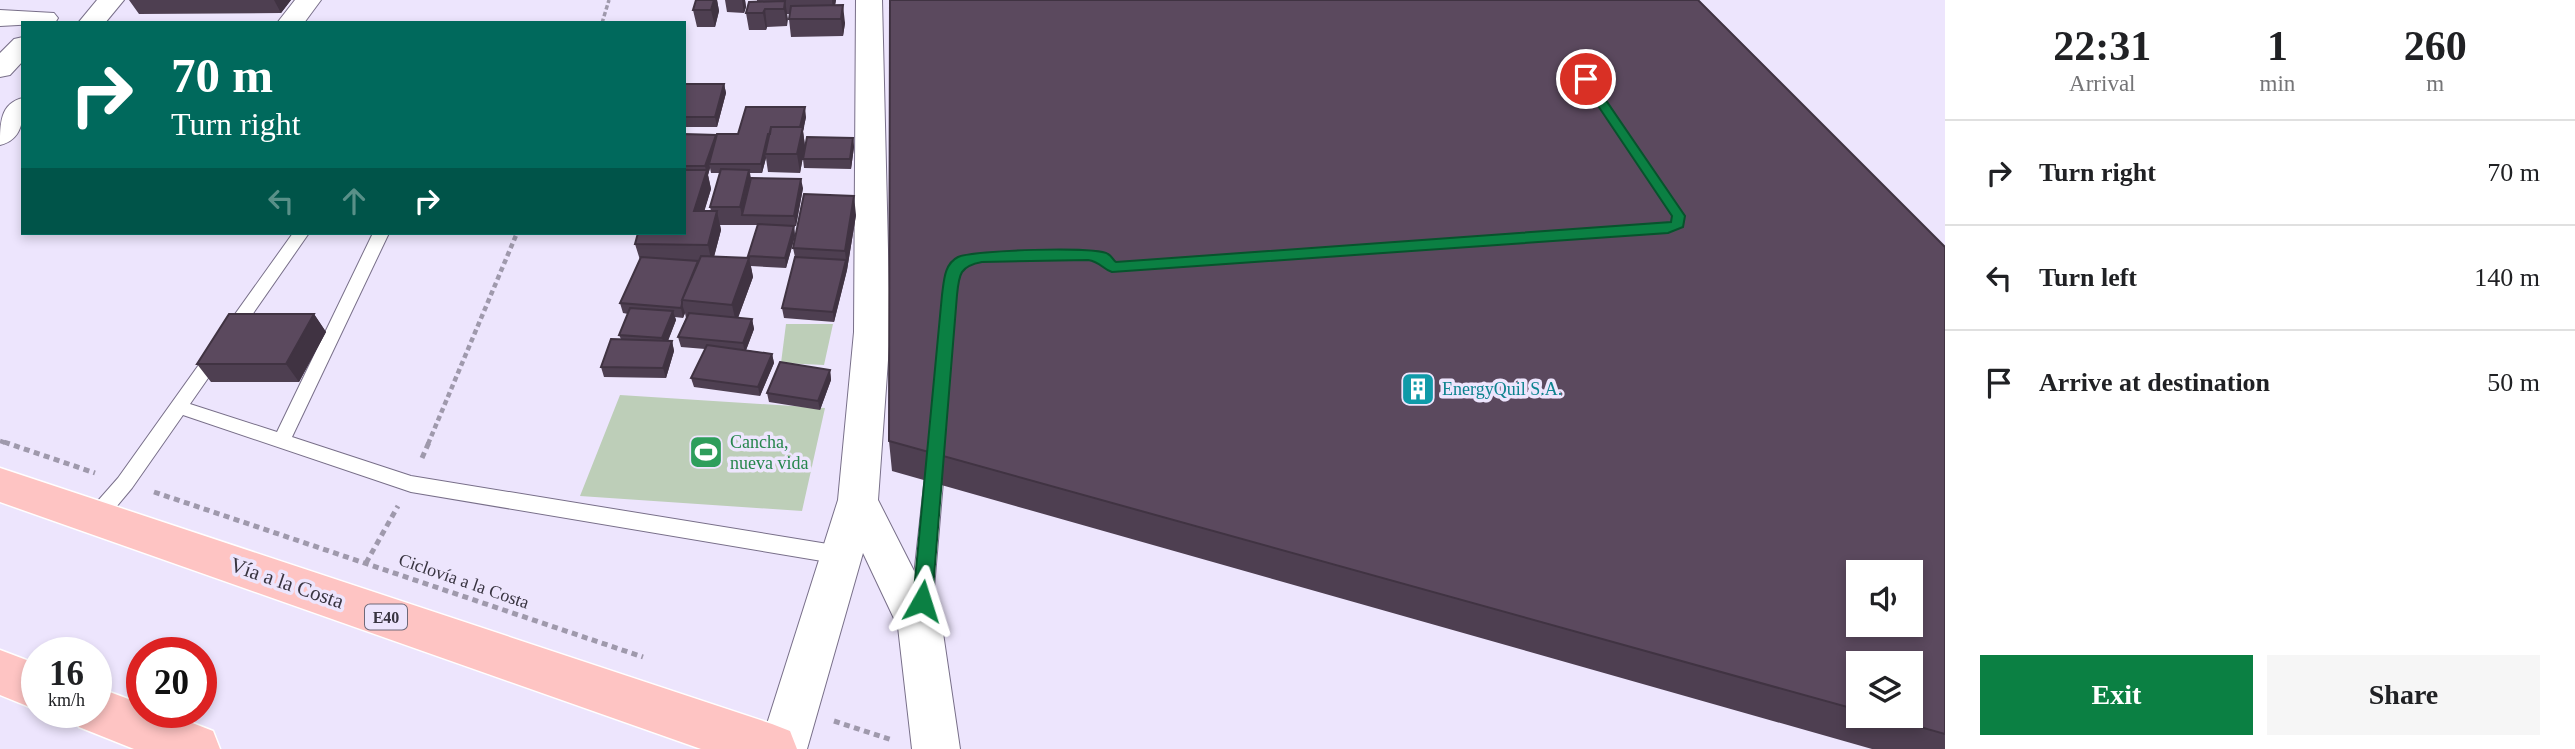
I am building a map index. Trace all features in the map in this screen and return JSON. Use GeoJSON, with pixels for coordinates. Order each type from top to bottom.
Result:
{"type":"FeatureCollection","features":[{"type":"Feature","properties":{"kind":"highway","name":"Vía a la Costa"},"geometry":{"type":"LineString","coordinates":[[0,485],[772,749]]}},
{"type":"Feature","properties":{"kind":"highway"},"geometry":{"type":"LineString","coordinates":[[0,672],[21,681]]}},
{"type":"Feature","properties":{"kind":"highway"},"geometry":{"type":"LineString","coordinates":[[112,716],[195,749]]}},
{"type":"Feature","properties":{"kind":"street"},"geometry":{"type":"LineString","coordinates":[[93,21],[111,0]]}},
{"type":"Feature","properties":{"kind":"street"},"geometry":{"type":"LineString","coordinates":[[292,21],[308,0]]}},
{"type":"Feature","properties":{"kind":"street"},"geometry":{"type":"LineString","coordinates":[[789,729],[858,500],[872,332],[869,0]]}},
{"type":"Feature","properties":{"kind":"street"},"geometry":{"type":"LineString","coordinates":[[0,18],[49,14]]}},
{"type":"Feature","properties":{"kind":"street"},"geometry":{"type":"LineString","coordinates":[[0,69],[21,47]]}},
{"type":"Feature","properties":{"kind":"street"},"geometry":{"type":"LineString","coordinates":[[0,76],[21,74]]}},
{"type":"Feature","properties":{"kind":"street"},"geometry":{"type":"LineString","coordinates":[[0,136],[21,109]]}},
{"type":"Feature","properties":{"kind":"street"},"geometry":{"type":"LineString","coordinates":[[858,500],[920,626],[921,747]]}},
{"type":"Feature","properties":{"kind":"lane"},"geometry":{"type":"LineString","coordinates":[[95,518],[125,483],[300,235]]}},
{"type":"Feature","properties":{"kind":"lane"},"geometry":{"type":"LineString","coordinates":[[282,440],[380,235]]}},
{"type":"Feature","properties":{"kind":"lane"},"geometry":{"type":"LineString","coordinates":[[179,407],[411,484],[840,555]]}},
{"type":"Feature","properties":{"kind":"lane"},"geometry":{"type":"LineString","coordinates":[[920,626],[937,437]]}},
{"type":"Feature","properties":{"kind":"path"},"geometry":{"type":"LineString","coordinates":[[603,21],[610,0]]}},
{"type":"Feature","properties":{"kind":"path"},"geometry":{"type":"LineString","coordinates":[[345,604],[411,484],[516,235]]}},
{"type":"Feature","properties":{"kind":"path","name":"Ciclovía a la Costa"},"geometry":{"type":"LineString","coordinates":[[0,441],[652,660]]}},
{"type":"Feature","properties":{"kind":"path"},"geometry":{"type":"LineString","coordinates":[[789,729],[921,747]]}},
{"type":"Feature","properties":{"kind":"green space"},"geometry":{"type":"Polygon","coordinates":[[[786,324],[833,324],[824,365],[781,363],[786,324]]]}},
{"type":"Feature","properties":{"kind":"green space","name":"Cancha, nueva vida"},"geometry":{"type":"Polygon","coordinates":[[[620,395],[825,408],[802,511],[580,496],[620,395]]]}},
{"type":"Feature","properties":{"kind":"building"},"geometry":{"type":"Polygon","coordinates":[[[696,0],[714,0],[711,10],[693,10],[696,0]]]}},
{"type":"Feature","properties":{"kind":"building","name":"EnergyQuil S.A."},"geometry":{"type":"Polygon","coordinates":[[[890,0],[1698,0],[1945,247],[1945,734],[1923,728],[1923,651],[1846,651],[1846,707],[889,441],[890,0]]]}},
{"type":"Feature","properties":{"kind":"building"},"geometry":{"type":"Polygon","coordinates":[[[785,1],[784,9],[746,13],[749,2],[785,1]]]}},
{"type":"Feature","properties":{"kind":"building"},"geometry":{"type":"Polygon","coordinates":[[[843,5],[841,19],[789,19],[791,6],[843,5]]]}},
{"type":"Feature","properties":{"kind":"building"},"geometry":{"type":"Polygon","coordinates":[[[686,84],[724,84],[715,117],[686,117],[686,84]]]}},
{"type":"Feature","properties":{"kind":"building"},"geometry":{"type":"Polygon","coordinates":[[[746,107],[805,107],[800,127],[771,127],[761,164],[709,164],[717,134],[738,134],[746,107]]]}},
{"type":"Feature","properties":{"kind":"building"},"geometry":{"type":"Polygon","coordinates":[[[771,127],[803,127],[797,154],[765,154],[771,127]]]}},
{"type":"Feature","properties":{"kind":"building"},"geometry":{"type":"Polygon","coordinates":[[[686,134],[716,135],[705,166],[686,166],[686,134]]]}},
{"type":"Feature","properties":{"kind":"building"},"geometry":{"type":"Polygon","coordinates":[[[807,137],[853,138],[850,159],[803,159],[807,137]]]}},
{"type":"Feature","properties":{"kind":"building"},"geometry":{"type":"Polygon","coordinates":[[[721,169],[749,170],[740,207],[710,207],[721,169]]]}},
{"type":"Feature","properties":{"kind":"building"},"geometry":{"type":"Polygon","coordinates":[[[686,170],[707,170],[694,211],[717,211],[708,245],[635,244],[637,235],[686,235],[686,170]]]}},
{"type":"Feature","properties":{"kind":"building"},"geometry":{"type":"Polygon","coordinates":[[[751,178],[801,179],[794,216],[742,215],[751,178]]]}},
{"type":"Feature","properties":{"kind":"building"},"geometry":{"type":"Polygon","coordinates":[[[804,194],[854,196],[845,251],[793,248],[804,194]]]}},
{"type":"Feature","properties":{"kind":"building"},"geometry":{"type":"Polygon","coordinates":[[[758,224],[794,226],[785,258],[748,256],[758,224]]]}},
{"type":"Feature","properties":{"kind":"building"},"geometry":{"type":"Polygon","coordinates":[[[701,256],[749,258],[732,305],[682,300],[701,256]]]}},
{"type":"Feature","properties":{"kind":"building"},"geometry":{"type":"Polygon","coordinates":[[[641,257],[698,261],[681,308],[620,303],[641,257]]]}},
{"type":"Feature","properties":{"kind":"building"},"geometry":{"type":"Polygon","coordinates":[[[795,257],[846,260],[833,312],[782,308],[795,257]]]}},
{"type":"Feature","properties":{"kind":"building"},"geometry":{"type":"Polygon","coordinates":[[[630,308],[673,311],[662,338],[619,335],[630,308]]]}},
{"type":"Feature","properties":{"kind":"building"},"geometry":{"type":"Polygon","coordinates":[[[689,313],[752,319],[743,343],[678,337],[689,313]]]}},
{"type":"Feature","properties":{"kind":"building"},"geometry":{"type":"Polygon","coordinates":[[[229,314],[314,314],[286,364],[197,364],[229,314]]]}},
{"type":"Feature","properties":{"kind":"building"},"geometry":{"type":"Polygon","coordinates":[[[611,339],[672,341],[663,368],[601,367],[611,339]]]}},
{"type":"Feature","properties":{"kind":"building"},"geometry":{"type":"Polygon","coordinates":[[[707,345],[772,354],[758,387],[691,378],[707,345]]]}},
{"type":"Feature","properties":{"kind":"building"},"geometry":{"type":"Polygon","coordinates":[[[780,362],[830,370],[818,401],[767,393],[780,362]]]}},
{"type":"Feature","properties":{"kind":"place","name":"EnergyQuil S.A."},"geometry":{"type":"Point","coordinates":[1418,389]}},
{"type":"Feature","properties":{"kind":"place","name":"Cancha, nueva vida"},"geometry":{"type":"Point","coordinates":[706,452]}},
{"type":"Feature","properties":{"kind":"route"},"geometry":{"type":"LineString","coordinates":[[922,601],[949,295],[952,271],[962,261],[982,257],[1088,255],[1104,258],[1112,267],[1668,228],[1678,224],[1678,216],[1586,79]]}}]}
